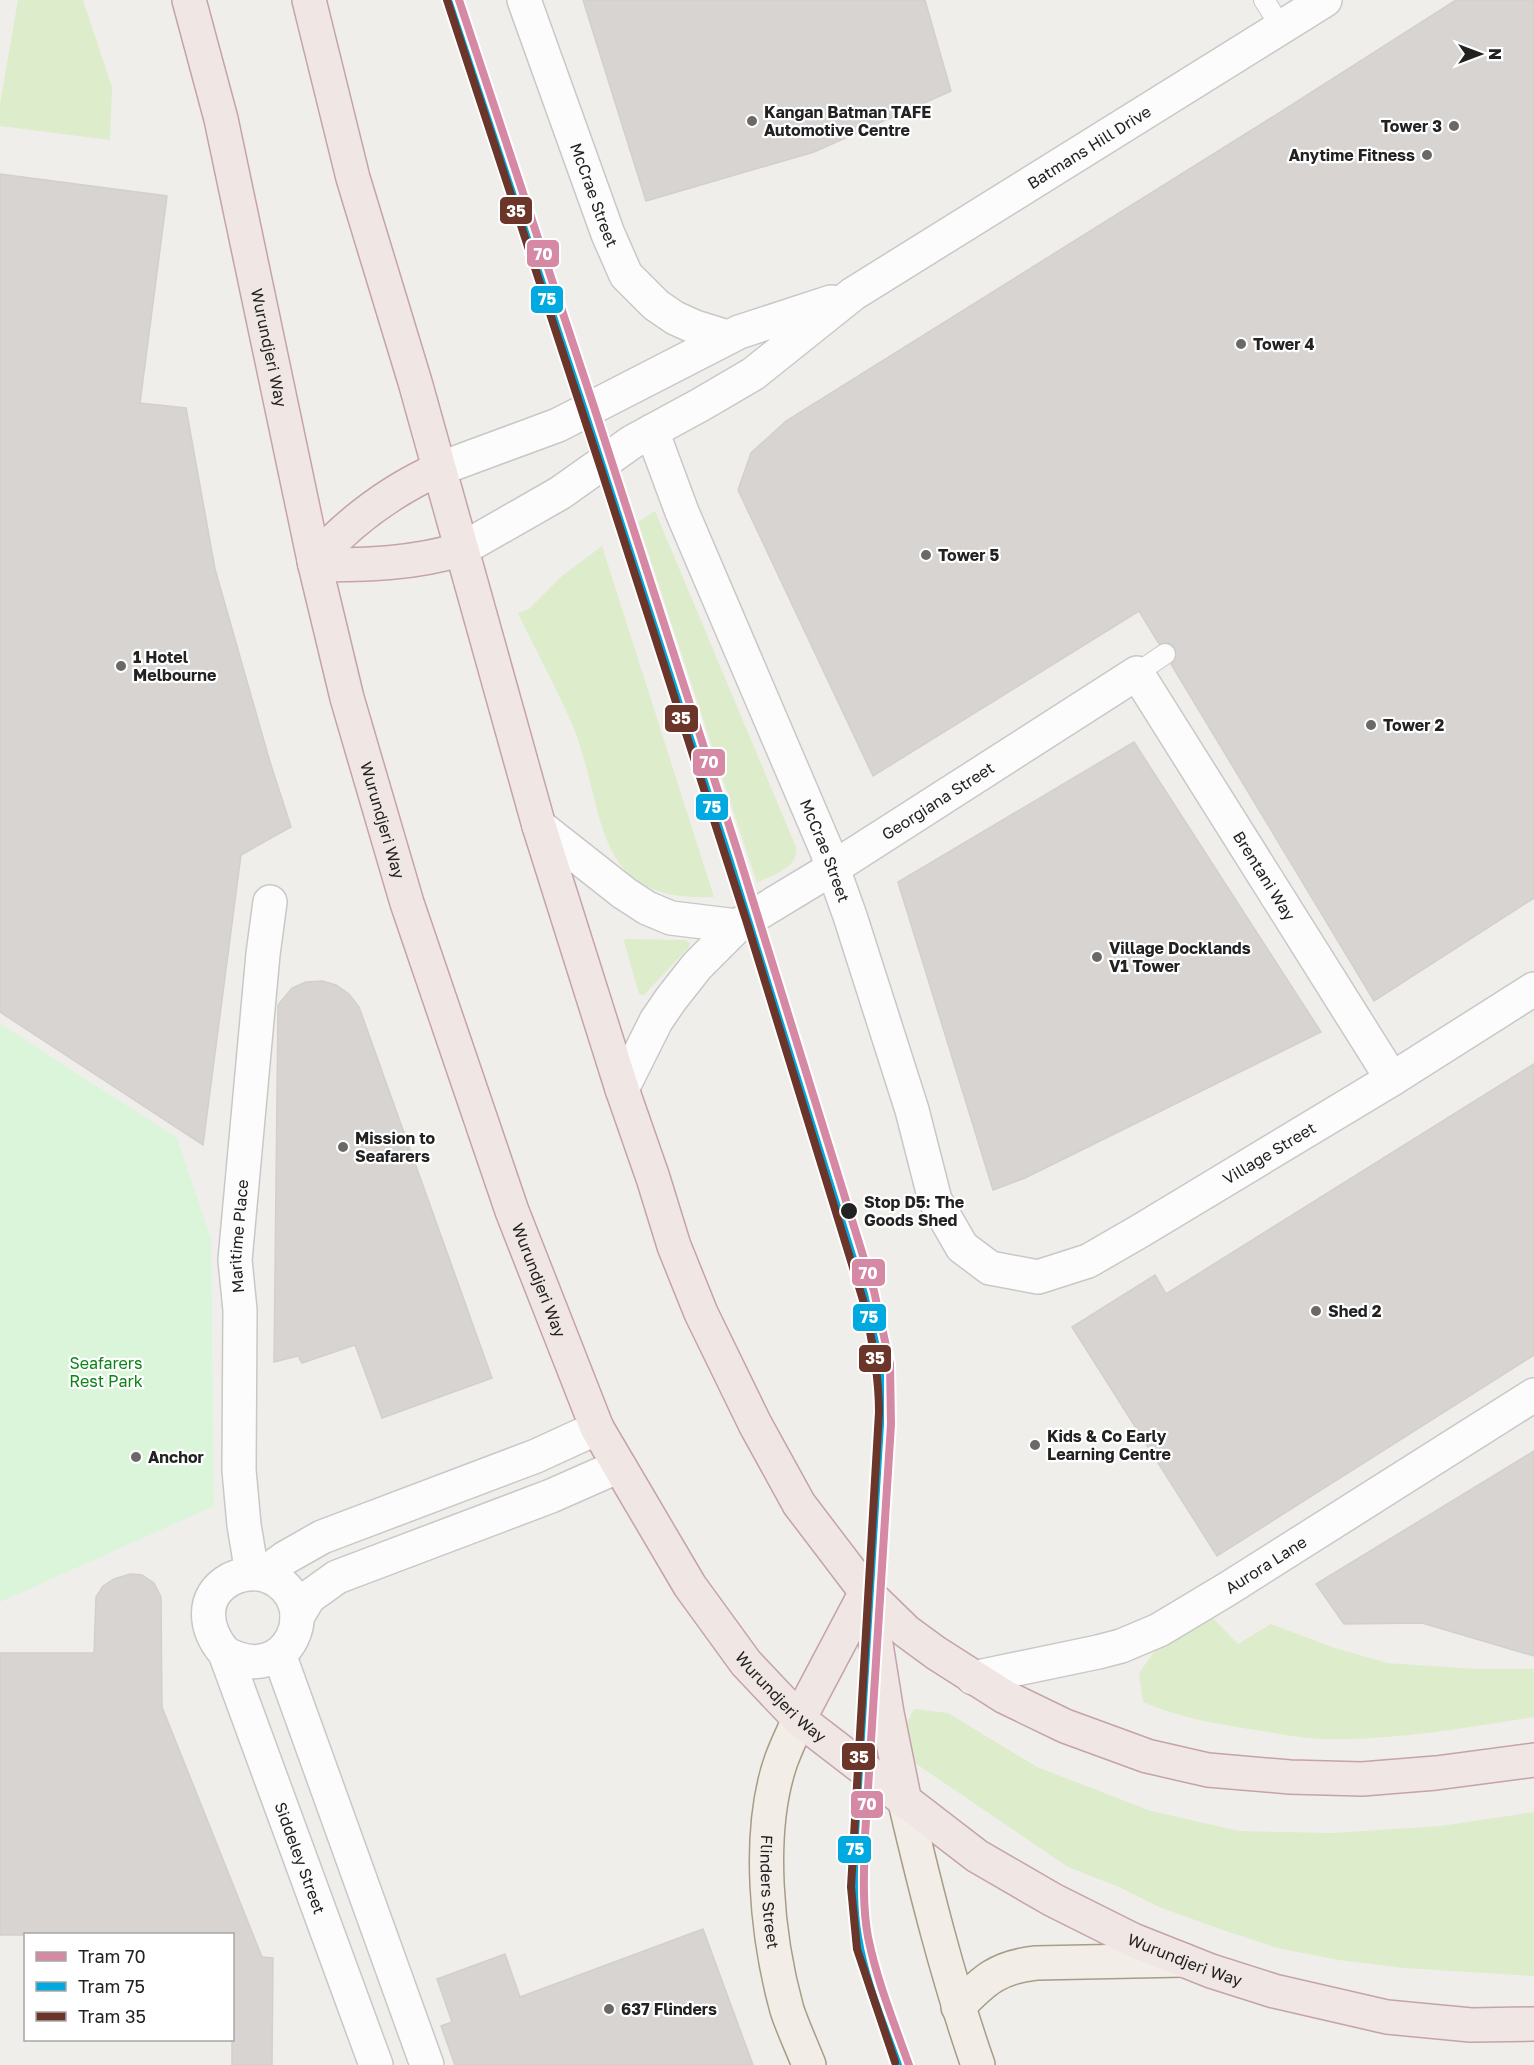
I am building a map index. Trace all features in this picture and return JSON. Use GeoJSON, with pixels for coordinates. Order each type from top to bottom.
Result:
{"type":"FeatureCollection","features":[{"type":"Feature","properties":{"kind":"highway","name":"Wurundjeri Way"},"geometry":{"type":"LineString","coordinates":[[189,0],[221,119],[314,563],[347,698],[407,903],[512,1211],[597,1428],[690,1586],[746,1663],[799,1719],[905,1802],[995,1867],[1106,1927],[1183,1960],[1274,1991],[1375,2015],[1471,2025],[1534,2024]]}},
{"type":"Feature","properties":{"kind":"highway"},"geometry":{"type":"LineString","coordinates":[[309,0],[353,178],[415,382],[539,826],[674,1246],[718,1350],[755,1424],[799,1504],[817,1531],[867,1593],[906,1631],[973,1678],[1005,1697],[1065,1726],[1147,1756],[1208,1770],[1290,1777],[1362,1779],[1436,1773],[1534,1760]]}},
{"type":"Feature","properties":{"kind":"highway"},"geometry":{"type":"LineString","coordinates":[[314,563],[333,540],[373,506],[397,490],[439,469]]}},
{"type":"Feature","properties":{"kind":"highway"},"geometry":{"type":"LineString","coordinates":[[314,563],[358,565],[414,560],[462,549]]}},
{"type":"Feature","properties":{"kind":"highway"},"geometry":{"type":"LineString","coordinates":[[799,1719],[867,1593]]}},
{"type":"Feature","properties":{"kind":"highway"},"geometry":{"type":"LineString","coordinates":[[867,1593],[905,1802]]}},
{"type":"Feature","properties":{"kind":"main road","name":"Flinders Street"},"geometry":{"type":"LineString","coordinates":[[799,1719],[781,1763],[773,1793],[769,1814],[767,1869],[771,1922],[781,1987],[788,2012],[809,2065]]}},
{"type":"Feature","properties":{"kind":"main road"},"geometry":{"type":"LineString","coordinates":[[905,1802],[927,1898],[958,2007],[978,2065]]}},
{"type":"Feature","properties":{"kind":"main road"},"geometry":{"type":"LineString","coordinates":[[958,2007],[989,1978],[1005,1968],[1014,1966],[1036,1963],[1183,1960]]}},
{"type":"Feature","properties":{"kind":"street","name":"McCrae Street"},"geometry":{"type":"LineString","coordinates":[[524,0],[622,270],[650,300],[667,313],[695,327],[728,337]]}},
{"type":"Feature","properties":{"kind":"street","name":"Batmans Hill Drive"},"geometry":{"type":"LineString","coordinates":[[462,549],[560,493],[632,442],[753,374],[853,294],[1325,0]]}},
{"type":"Feature","properties":{"kind":"street","name":"Batmans Hill Drive"},"geometry":{"type":"LineString","coordinates":[[439,469],[558,425],[728,337],[853,294]]}},
{"type":"Feature","properties":{"kind":"street","name":"McCrae Street"},"geometry":{"type":"LineString","coordinates":[[652,432],[682,512],[833,868],[912,1110],[935,1200],[962,1247],[990,1268]]}},
{"type":"Feature","properties":{"kind":"street","name":"Georgiana Street"},"geometry":{"type":"LineString","coordinates":[[622,1089],[656,1021],[670,999],[697,966],[737,927],[1137,673]]}},
{"type":"Feature","properties":{"kind":"street","name":"Brentani Way"},"geometry":{"type":"LineString","coordinates":[[1137,673],[1392,1079]]}},
{"type":"Feature","properties":{"kind":"street"},"geometry":{"type":"LineString","coordinates":[[539,826],[646,908],[671,918],[737,927]]}},
{"type":"Feature","properties":{"kind":"street","name":"Maritime Place"},"geometry":{"type":"LineString","coordinates":[[257,1574],[243,1525],[239,1470],[240,1310],[235,1260],[263,954],[270,902]]}},
{"type":"Feature","properties":{"kind":"street","name":"Village Street"},"geometry":{"type":"LineString","coordinates":[[990,1268],[1038,1277],[1088,1261],[1392,1079],[1534,989]]}},
{"type":"Feature","properties":{"kind":"street","name":"Aurora Lane"},"geometry":{"type":"LineString","coordinates":[[973,1678],[1098,1652],[1121,1646],[1159,1630],[1534,1395]]}},
{"type":"Feature","properties":{"kind":"street"},"geometry":{"type":"LineString","coordinates":[[257,1574],[322,1537],[536,1456],[597,1428]]}},
{"type":"Feature","properties":{"kind":"street"},"geometry":{"type":"LineString","coordinates":[[297,1617],[309,1597],[337,1577],[551,1496],[619,1466]]}},
{"type":"Feature","properties":{"kind":"street"},"geometry":{"type":"LineString","coordinates":[[431,1496],[445,1537]]}},
{"type":"Feature","properties":{"kind":"street"},"geometry":{"type":"LineString","coordinates":[[257,1574],[276,1580],[288,1590],[297,1617],[295,1632],[279,1654],[267,1661],[252,1663],[237,1660],[225,1653],[215,1642],[209,1628],[208,1614],[211,1600],[218,1589],[239,1575],[257,1574]]}},
{"type":"Feature","properties":{"kind":"street","name":"Siddeley Street"},"geometry":{"type":"LineString","coordinates":[[225,1653],[376,2065]]}},
{"type":"Feature","properties":{"kind":"street"},"geometry":{"type":"LineString","coordinates":[[279,1654],[427,2065]]}},
{"type":"Feature","properties":{"kind":"street"},"geometry":{"type":"LineString","coordinates":[[332,1941],[377,1927]]}},
{"type":"Feature","properties":{"kind":"lane"},"geometry":{"type":"LineString","coordinates":[[1264,0],[1281,27]]}},
{"type":"Feature","properties":{"kind":"lane"},"geometry":{"type":"LineString","coordinates":[[1137,673],[1165,654]]}},
{"type":"Feature","properties":{"kind":"green space"},"geometry":{"type":"Polygon","coordinates":[[[18,0],[83,0],[112,87],[110,140],[0,126],[0,104],[18,0]]]}},
{"type":"Feature","properties":{"kind":"green space"},"geometry":{"type":"Polygon","coordinates":[[[655,511],[796,847],[796,854],[789,866],[757,883],[638,522],[655,511]]]}},
{"type":"Feature","properties":{"kind":"green space"},"geometry":{"type":"Polygon","coordinates":[[[602,546],[714,897],[674,895],[644,885],[624,869],[610,847],[600,821],[574,729],[518,613],[529,609],[562,576],[602,546]]]}},
{"type":"Feature","properties":{"kind":"green space"},"geometry":{"type":"Polygon","coordinates":[[[626,939],[685,940],[690,943],[689,947],[644,995],[641,995],[624,941],[626,939]]]}},
{"type":"Feature","properties":{"kind":"green space","name":"Seafarers Rest Park"},"geometry":{"type":"Polygon","coordinates":[[[0,1024],[177,1138],[211,1239],[214,1506],[0,1602],[0,1024]]]}},
{"type":"Feature","properties":{"kind":"green space"},"geometry":{"type":"Polygon","coordinates":[[[1210,1615],[1238,1644],[1271,1624],[1332,1647],[1387,1663],[1477,1669],[1534,1669],[1534,1717],[1401,1736],[1321,1739],[1208,1722],[1169,1712],[1143,1702],[1139,1673],[1155,1651],[1210,1615]]]}},
{"type":"Feature","properties":{"kind":"green space"},"geometry":{"type":"Polygon","coordinates":[[[914,1709],[948,1713],[1037,1767],[1151,1811],[1239,1831],[1332,1833],[1441,1826],[1534,1812],[1534,1976],[1404,1968],[1339,1960],[1277,1948],[1159,1907],[1119,1887],[1068,1867],[909,1759],[902,1732],[914,1709]]]}},
{"type":"Feature","properties":{"kind":"building","name":"Kangan Batman TAFE Automotive Centre"},"geometry":{"type":"Polygon","coordinates":[[[583,0],[925,0],[951,91],[814,152],[646,201],[583,0]]]}},
{"type":"Feature","properties":{"kind":"building"},"geometry":{"type":"Polygon","coordinates":[[[1456,0],[1534,0],[1534,898],[1374,1001],[1171,664],[1176,659],[1175,648],[1170,643],[1159,644],[1139,611],[873,776],[738,490],[751,453],[786,421],[1456,0]]]}},
{"type":"Feature","properties":{"kind":"building","name":"1 Hotel Melbourne"},"geometry":{"type":"Polygon","coordinates":[[[0,174],[167,196],[140,403],[186,408],[215,569],[291,827],[241,855],[203,1145],[0,1012],[0,174]]]}},
{"type":"Feature","properties":{"kind":"building","name":"Village Docklands V1 Tower"},"geometry":{"type":"Polygon","coordinates":[[[1134,742],[1321,1032],[1025,1178],[993,1190],[898,882],[1134,742]]]}},
{"type":"Feature","properties":{"kind":"building","name":"Mission to Seafarers"},"geometry":{"type":"Polygon","coordinates":[[[322,981],[336,985],[349,994],[359,1007],[492,1378],[382,1418],[355,1345],[302,1363],[298,1356],[274,1362],[278,1005],[292,988],[306,982],[322,981]]]}},
{"type":"Feature","properties":{"kind":"building","name":"Shed 2"},"geometry":{"type":"Polygon","coordinates":[[[1534,1064],[1534,1355],[1217,1556],[1072,1327],[1155,1275],[1166,1294],[1534,1064]]]}},
{"type":"Feature","properties":{"kind":"building"},"geometry":{"type":"Polygon","coordinates":[[[1534,1451],[1534,1656],[1422,1623],[1344,1624],[1316,1584],[1534,1451]]]}},
{"type":"Feature","properties":{"kind":"building"},"geometry":{"type":"Polygon","coordinates":[[[130,1574],[142,1575],[154,1583],[161,1597],[162,1707],[262,1957],[273,1958],[272,2065],[232,2065],[234,1933],[0,1935],[0,1653],[94,1653],[96,1597],[103,1586],[114,1579],[130,1574]]]}},
{"type":"Feature","properties":{"kind":"building","name":"637 Flinders"},"geometry":{"type":"Polygon","coordinates":[[[703,1929],[753,2065],[455,2065],[441,2026],[452,2022],[437,1979],[505,1954],[520,1997],[703,1929]]]}},
{"type":"Feature","properties":{"kind":"tram line","name":"35"},"geometry":{"type":"LineString","coordinates":[[447,0],[747,923],[863,1300],[876,1370],[879,1412],[851,1887],[857,1949],[895,2062]]}},
{"type":"Feature","properties":{"kind":"tram line","name":"70"},"geometry":{"type":"LineString","coordinates":[[459,0],[739,856],[874,1291],[890,1364],[891,1424],[865,1836],[864,1900],[868,1937],[876,1970],[909,2065]]}},
{"type":"Feature","properties":{"kind":"tram line","name":"75"},"geometry":{"type":"LineString","coordinates":[[449,3],[729,859],[864,1294],[880,1365],[880,1424],[855,1835],[854,1899],[858,1937],[865,1970],[898,2065]]}},
{"type":"Feature","properties":{"kind":"place","name":"Kangan Batman TAFE Automotive Centre"},"geometry":{"type":"Point","coordinates":[752,121]}},
{"type":"Feature","properties":{"kind":"place","name":"Tower 3"},"geometry":{"type":"Point","coordinates":[1454,126]}},
{"type":"Feature","properties":{"kind":"place","name":"Anytime Fitness"},"geometry":{"type":"Point","coordinates":[1427,155]}},
{"type":"Feature","properties":{"kind":"place","name":"Tower 4"},"geometry":{"type":"Point","coordinates":[1241,344]}},
{"type":"Feature","properties":{"kind":"place","name":"Tower 5"},"geometry":{"type":"Point","coordinates":[926,555]}},
{"type":"Feature","properties":{"kind":"place","name":"1 Hotel Melbourne"},"geometry":{"type":"Point","coordinates":[121,666]}},
{"type":"Feature","properties":{"kind":"place","name":"Tower 2"},"geometry":{"type":"Point","coordinates":[1371,725]}},
{"type":"Feature","properties":{"kind":"place","name":"Village Docklands V1 Tower"},"geometry":{"type":"Point","coordinates":[1097,957]}},
{"type":"Feature","properties":{"kind":"place","name":"Mission to Seafarers"},"geometry":{"type":"Point","coordinates":[343,1147]}},
{"type":"Feature","properties":{"kind":"place","name":"Stop D5: The Goods Shed"},"geometry":{"type":"Point","coordinates":[849,1211]}},
{"type":"Feature","properties":{"kind":"place","name":"Shed 2"},"geometry":{"type":"Point","coordinates":[1316,1311]}},
{"type":"Feature","properties":{"kind":"place","name":"Kids & Co Early Learning Centre"},"geometry":{"type":"Point","coordinates":[1035,1445]}},
{"type":"Feature","properties":{"kind":"place","name":"Anchor"},"geometry":{"type":"Point","coordinates":[136,1457]}},
{"type":"Feature","properties":{"kind":"place","name":"637 Flinders"},"geometry":{"type":"Point","coordinates":[609,2009]}}]}
